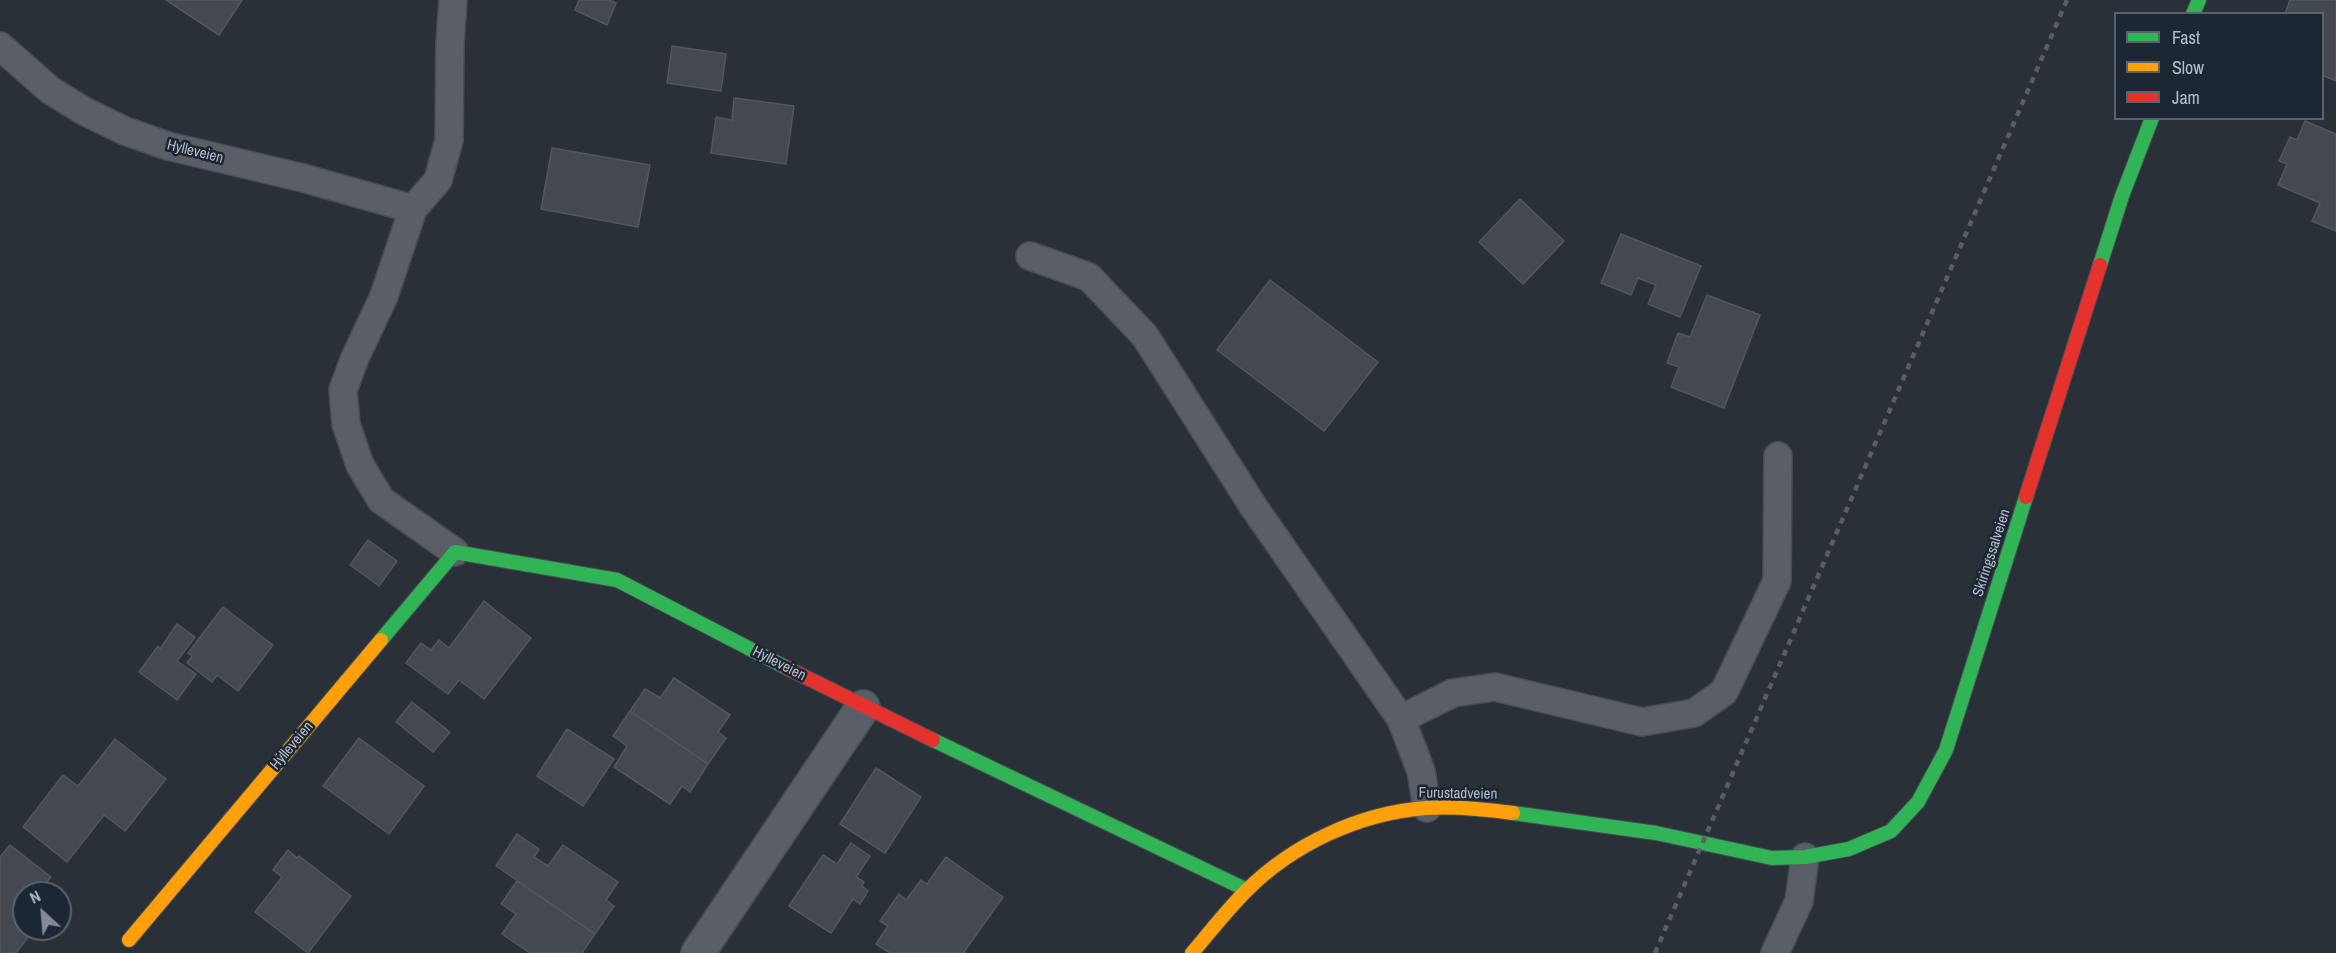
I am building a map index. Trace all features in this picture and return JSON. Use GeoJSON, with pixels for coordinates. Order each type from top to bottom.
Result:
{"type":"FeatureCollection","features":[{"type":"Feature","properties":{"kind":"main road","name":"Skiringssalveien"},"geometry":{"type":"LineString","coordinates":[[1734,850],[1772,858],[1805,858],[1849,849],[1891,831],[1918,802],[1946,750],[2122,196],[2151,120]]}},
{"type":"Feature","properties":{"kind":"main road","name":"Hylleveien"},"geometry":{"type":"LineString","coordinates":[[129,940],[455,552],[617,580],[863,707],[1247,890]]}},
{"type":"Feature","properties":{"kind":"main road","name":"Furustadveien"},"geometry":{"type":"LineString","coordinates":[[1192,953],[1247,890],[1292,853],[1341,828],[1396,813],[1427,808],[1497,811],[1656,833],[1734,850]]}},
{"type":"Feature","properties":{"kind":"street"},"geometry":{"type":"LineString","coordinates":[[698,953],[863,707]]}},
{"type":"Feature","properties":{"kind":"lane","name":"Hylleveien"},"geometry":{"type":"LineString","coordinates":[[453,0],[449,140],[438,180],[413,209],[384,296],[354,360],[343,390],[346,424],[360,465],[381,500],[455,552]]}},
{"type":"Feature","properties":{"kind":"lane","name":"Hylleveien"},"geometry":{"type":"LineString","coordinates":[[0,46],[50,90],[84,111],[125,131],[168,146],[303,178],[413,209]]}},
{"type":"Feature","properties":{"kind":"lane"},"geometry":{"type":"LineString","coordinates":[[1030,256],[1089,277],[1145,336],[1253,506],[1401,719],[1421,771],[1427,808]]}},
{"type":"Feature","properties":{"kind":"lane"},"geometry":{"type":"LineString","coordinates":[[1401,719],[1453,693],[1495,687],[1642,722],[1694,713],[1724,692],[1777,581],[1778,456]]}},
{"type":"Feature","properties":{"kind":"lane"},"geometry":{"type":"LineString","coordinates":[[1775,953],[1799,901],[1805,858]]}},
{"type":"Feature","properties":{"kind":"building"},"geometry":{"type":"Polygon","coordinates":[[[166,0],[242,0],[219,35],[166,0]]]}},
{"type":"Feature","properties":{"kind":"building"},"geometry":{"type":"Polygon","coordinates":[[[579,0],[609,0],[616,3],[607,25],[575,10],[579,0]]]}},
{"type":"Feature","properties":{"kind":"building"},"geometry":{"type":"Polygon","coordinates":[[[2290,0],[2336,0],[2336,81],[2324,76],[2324,12],[2286,12],[2290,0]]]}},
{"type":"Feature","properties":{"kind":"building"},"geometry":{"type":"Polygon","coordinates":[[[672,46],[726,54],[721,91],[667,83],[672,46]]]}},
{"type":"Feature","properties":{"kind":"building"},"geometry":{"type":"Polygon","coordinates":[[[734,98],[794,106],[786,164],[711,153],[716,117],[732,120],[734,98]]]}},
{"type":"Feature","properties":{"kind":"building"},"geometry":{"type":"Polygon","coordinates":[[[2305,121],[2336,134],[2336,231],[2312,221],[2320,203],[2278,185],[2287,164],[2279,161],[2290,137],[2297,140],[2305,121]]]}},
{"type":"Feature","properties":{"kind":"building"},"geometry":{"type":"Polygon","coordinates":[[[552,148],[650,165],[638,227],[541,209],[552,148]]]}},
{"type":"Feature","properties":{"kind":"building"},"geometry":{"type":"Polygon","coordinates":[[[1520,199],[1564,241],[1523,284],[1479,242],[1520,199]]]}},
{"type":"Feature","properties":{"kind":"building"},"geometry":{"type":"Polygon","coordinates":[[[1621,234],[1701,266],[1680,317],[1648,304],[1656,285],[1638,278],[1631,295],[1601,283],[1621,234]]]}},
{"type":"Feature","properties":{"kind":"building"},"geometry":{"type":"Polygon","coordinates":[[[1270,280],[1378,362],[1324,431],[1217,350],[1270,280]]]}},
{"type":"Feature","properties":{"kind":"building"},"geometry":{"type":"Polygon","coordinates":[[[1707,295],[1760,315],[1724,408],[1671,387],[1679,367],[1667,363],[1678,333],[1690,337],[1707,295]]]}},
{"type":"Feature","properties":{"kind":"building"},"geometry":{"type":"Polygon","coordinates":[[[368,540],[397,561],[379,586],[350,565],[368,540]]]}},
{"type":"Feature","properties":{"kind":"building"},"geometry":{"type":"Polygon","coordinates":[[[484,601],[531,638],[484,699],[459,680],[448,694],[406,663],[421,643],[431,650],[439,640],[449,648],[484,601]]]}},
{"type":"Feature","properties":{"kind":"building"},"geometry":{"type":"Polygon","coordinates":[[[223,607],[273,645],[238,691],[217,675],[212,682],[187,663],[192,656],[188,653],[223,607]]]}},
{"type":"Feature","properties":{"kind":"building"},"geometry":{"type":"Polygon","coordinates":[[[177,624],[195,637],[177,661],[196,674],[177,700],[139,672],[158,646],[160,649],[177,624]]]}},
{"type":"Feature","properties":{"kind":"building"},"geometry":{"type":"Polygon","coordinates":[[[674,678],[730,715],[718,732],[726,738],[708,764],[630,711],[645,689],[660,698],[674,678]]]}},
{"type":"Feature","properties":{"kind":"building"},"geometry":{"type":"Polygon","coordinates":[[[412,702],[450,732],[433,752],[396,722],[412,702]]]}},
{"type":"Feature","properties":{"kind":"building"},"geometry":{"type":"Polygon","coordinates":[[[630,711],[708,764],[690,792],[682,786],[670,804],[614,767],[627,746],[613,736],[630,711]]]}},
{"type":"Feature","properties":{"kind":"building"},"geometry":{"type":"Polygon","coordinates":[[[567,729],[614,759],[583,806],[537,776],[567,729]]]}},
{"type":"Feature","properties":{"kind":"building"},"geometry":{"type":"Polygon","coordinates":[[[359,738],[424,786],[389,834],[323,786],[359,738]]]}},
{"type":"Feature","properties":{"kind":"building"},"geometry":{"type":"Polygon","coordinates":[[[115,739],[166,779],[125,831],[104,815],[67,862],[23,827],[63,775],[78,786],[115,739]]]}},
{"type":"Feature","properties":{"kind":"building"},"geometry":{"type":"Polygon","coordinates":[[[876,768],[921,797],[885,853],[840,824],[876,768]]]}},
{"type":"Feature","properties":{"kind":"building"},"geometry":{"type":"Polygon","coordinates":[[[517,834],[539,849],[534,857],[548,866],[563,845],[618,882],[606,900],[614,906],[595,934],[496,866],[517,834]]]}},
{"type":"Feature","properties":{"kind":"building"},"geometry":{"type":"Polygon","coordinates":[[[851,843],[870,856],[856,877],[864,882],[862,886],[868,891],[860,904],[853,899],[831,933],[789,906],[823,855],[837,864],[851,843]]]}},
{"type":"Feature","properties":{"kind":"building"},"geometry":{"type":"Polygon","coordinates":[[[10,845],[51,877],[48,881],[12,881],[12,941],[25,941],[16,953],[0,951],[0,857],[10,845]]]}},
{"type":"Feature","properties":{"kind":"building"},"geometry":{"type":"Polygon","coordinates":[[[288,850],[351,896],[308,953],[255,912],[282,877],[273,870],[288,850]]]}},
{"type":"Feature","properties":{"kind":"building"},"geometry":{"type":"Polygon","coordinates":[[[946,857],[1003,897],[964,952],[966,953],[890,953],[876,944],[888,926],[880,921],[899,894],[906,900],[921,880],[927,884],[946,857]]]}},
{"type":"Feature","properties":{"kind":"building"},"geometry":{"type":"Polygon","coordinates":[[[517,881],[595,934],[582,953],[530,953],[502,934],[516,914],[501,904],[517,881]]]}},
{"type":"Feature","properties":{"kind":"railway"},"geometry":{"type":"LineString","coordinates":[[1655,953],[2067,0]]}},
{"type":"Feature","properties":{"kind":"traffic: fast"},"geometry":{"type":"LineString","coordinates":[[2194,12],[2199,0]]}},
{"type":"Feature","properties":{"kind":"traffic: fast"},"geometry":{"type":"LineString","coordinates":[[2100,265],[2122,196],[2151,120]]}},
{"type":"Feature","properties":{"kind":"traffic: fast"},"geometry":{"type":"LineString","coordinates":[[1513,813],[1656,833],[1772,858],[1805,857],[1849,849],[1891,831],[1918,802],[1946,750],[2026,497]]}},
{"type":"Feature","properties":{"kind":"traffic: fast"},"geometry":{"type":"LineString","coordinates":[[381,640],[455,552],[617,580],[785,667]]}},
{"type":"Feature","properties":{"kind":"traffic: fast"},"geometry":{"type":"LineString","coordinates":[[933,740],[1247,890]]}},
{"type":"Feature","properties":{"kind":"traffic: slow"},"geometry":{"type":"LineString","coordinates":[[129,940],[381,640]]}},
{"type":"Feature","properties":{"kind":"traffic: slow"},"geometry":{"type":"LineString","coordinates":[[1192,953],[1225,913],[1265,874],[1306,845],[1329,834],[1377,816],[1426,808],[1470,808],[1513,813]]}},
{"type":"Feature","properties":{"kind":"traffic: jam"},"geometry":{"type":"LineString","coordinates":[[2026,497],[2100,265]]}},
{"type":"Feature","properties":{"kind":"traffic: jam"},"geometry":{"type":"LineString","coordinates":[[785,667],[933,740]]}}]}
